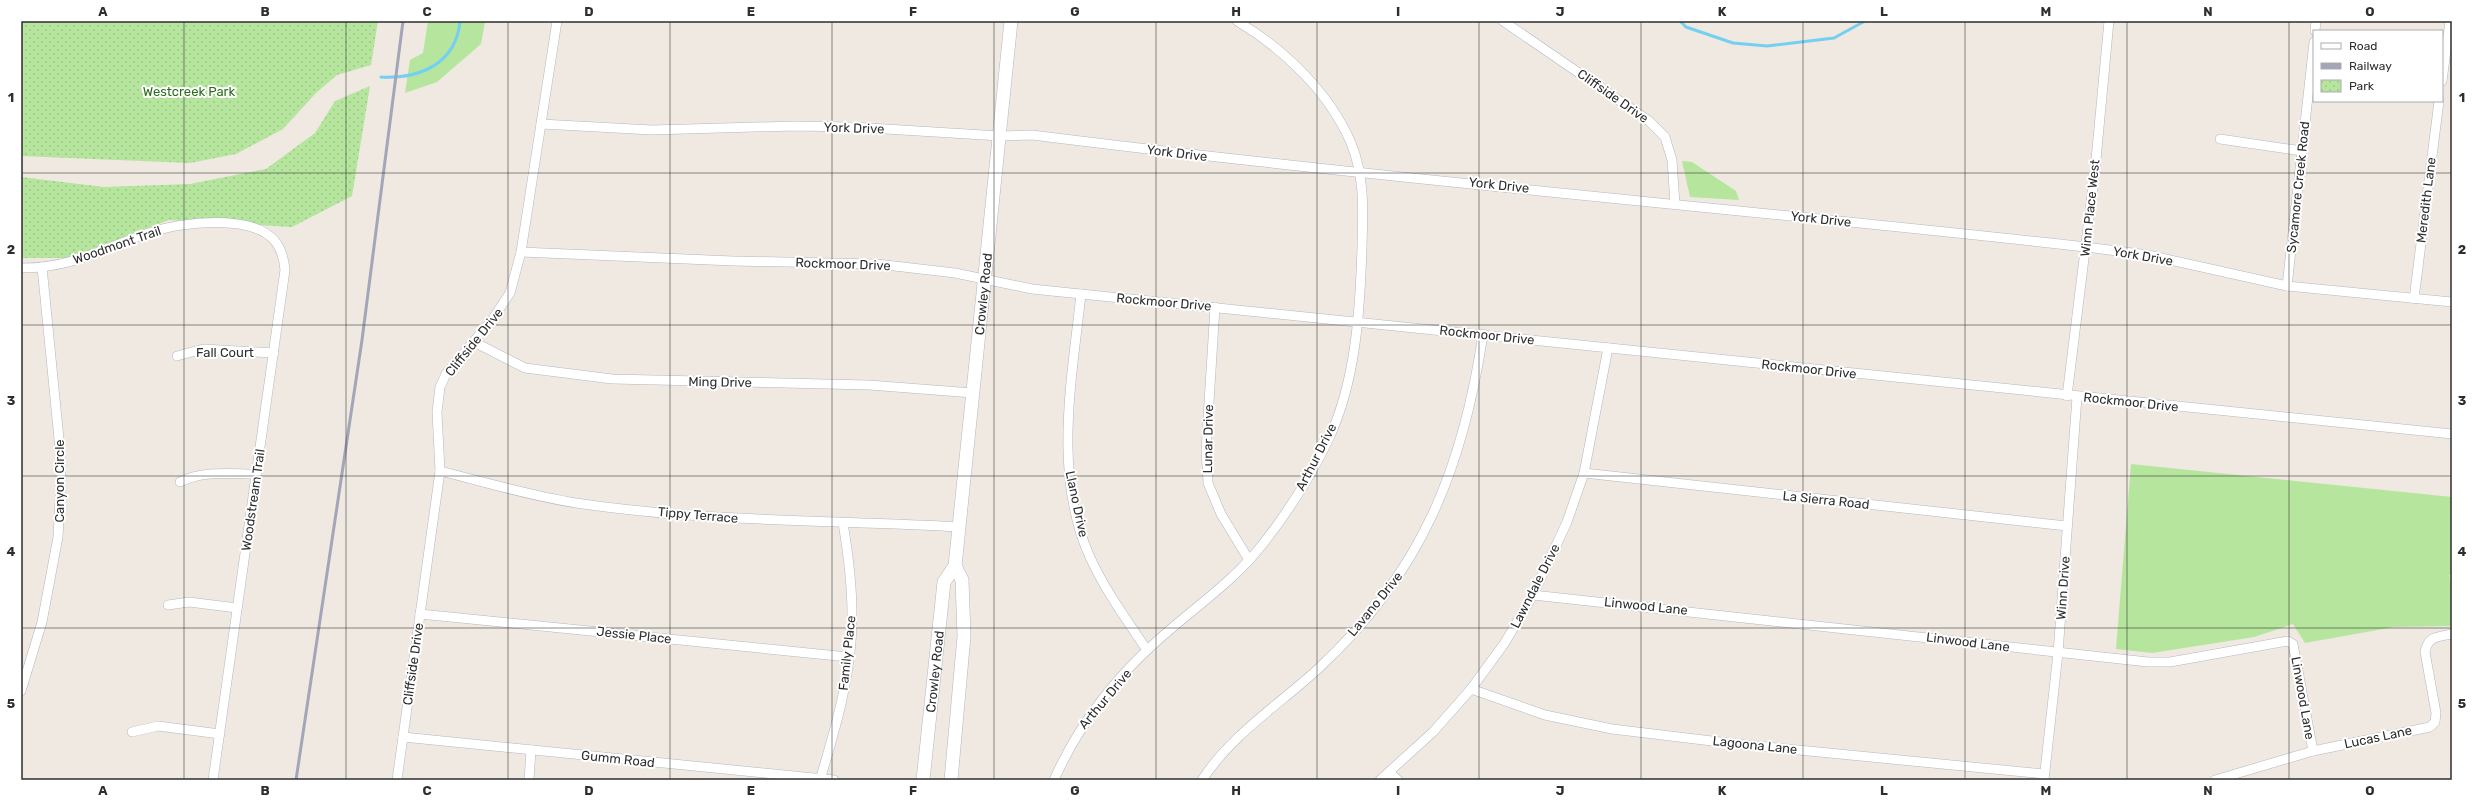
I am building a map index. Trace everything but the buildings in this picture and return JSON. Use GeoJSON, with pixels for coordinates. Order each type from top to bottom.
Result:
{"type":"FeatureCollection","features":[{"type":"Feature","properties":{"kind":"main road","name":"Crowley Road"},"geometry":{"type":"LineString","coordinates":[[923,780],[944,582],[955,566],[1011,21]]}},
{"type":"Feature","properties":{"kind":"main road","name":"Crowley Road"},"geometry":{"type":"LineString","coordinates":[[951,780],[964,636],[962,580],[955,566]]}},
{"type":"Feature","properties":{"kind":"street","name":"Cliffside Drive"},"geometry":{"type":"LineString","coordinates":[[397,780],[440,471],[437,412],[440,387],[446,374],[506,302],[521,252],[557,21]]}},
{"type":"Feature","properties":{"kind":"street","name":"Arthur Drive"},"geometry":{"type":"LineString","coordinates":[[1054,780],[1079,729],[1111,687],[1147,650],[1249,560],[1293,504],[1330,436],[1346,388],[1360,288],[1363,206],[1360,172],[1351,143],[1337,117],[1317,90],[1286,57],[1237,21]]}},
{"type":"Feature","properties":{"kind":"street","name":"Cliffside Drive"},"geometry":{"type":"LineString","coordinates":[[1503,21],[1649,121],[1664,135],[1672,160],[1675,204]]}},
{"type":"Feature","properties":{"kind":"street","name":"Winn Place West"},"geometry":{"type":"LineString","coordinates":[[2067,396],[2086,247],[2109,21]]}},
{"type":"Feature","properties":{"kind":"street"},"geometry":{"type":"LineString","coordinates":[[2443,74],[2450,21]]}},
{"type":"Feature","properties":{"kind":"street","name":"Sycamore Creek Road"},"geometry":{"type":"LineString","coordinates":[[2287,286],[2313,51]]}},
{"type":"Feature","properties":{"kind":"street","name":"Meredith Lane"},"geometry":{"type":"LineString","coordinates":[[2414,299],[2439,102]]}},
{"type":"Feature","properties":{"kind":"street","name":"York Drive"},"geometry":{"type":"LineString","coordinates":[[541,124],[652,130],[795,126],[853,127],[1000,136],[1032,134],[1223,159],[2086,247],[2148,255],[2287,286],[2452,302]]}},
{"type":"Feature","properties":{"kind":"street"},"geometry":{"type":"LineString","coordinates":[[2220,139],[2302,150]]}},
{"type":"Feature","properties":{"kind":"street","name":"Woodmont Trail"},"geometry":{"type":"LineString","coordinates":[[21,268],[42,267],[73,261],[150,232],[177,226],[231,223],[260,229]]}},
{"type":"Feature","properties":{"kind":"street","name":"Woodstream Trail"},"geometry":{"type":"LineString","coordinates":[[213,780],[285,270],[280,248],[274,239],[260,229]]}},
{"type":"Feature","properties":{"kind":"street","name":"Rockmoor Drive"},"geometry":{"type":"LineString","coordinates":[[521,252],[733,261],[877,264],[955,273],[1032,289],[1483,334],[2067,396],[2452,434]]}},
{"type":"Feature","properties":{"kind":"street","name":"Canyon Circle"},"geometry":{"type":"LineString","coordinates":[[21,691],[42,622],[58,537],[61,481],[60,449],[42,267]]}},
{"type":"Feature","properties":{"kind":"street","name":"Llano Drive"},"geometry":{"type":"LineString","coordinates":[[1081,294],[1068,432],[1069,483],[1079,527],[1088,554],[1107,591],[1147,650]]}},
{"type":"Feature","properties":{"kind":"street","name":"Lunar Drive"},"geometry":{"type":"LineString","coordinates":[[1215,307],[1206,450],[1208,483],[1221,514],[1249,560]]}},
{"type":"Feature","properties":{"kind":"street","name":"Lavano Drive"},"geometry":{"type":"LineString","coordinates":[[1202,780],[1212,764],[1246,731],[1319,668],[1350,636],[1400,575],[1445,488],[1459,452],[1475,386],[1483,334]]}},
{"type":"Feature","properties":{"kind":"street","name":"Ming Drive"},"geometry":{"type":"LineString","coordinates":[[474,342],[525,368],[612,380],[869,385],[973,393]]}},
{"type":"Feature","properties":{"kind":"street","name":"Lawndale Drive"},"geometry":{"type":"LineString","coordinates":[[1380,780],[1433,732],[1471,689],[1504,644],[1533,595],[1567,522],[1584,473],[1608,348]]}},
{"type":"Feature","properties":{"kind":"street","name":"Fall Court"},"geometry":{"type":"LineString","coordinates":[[177,356],[203,349],[274,353]]}},
{"type":"Feature","properties":{"kind":"street","name":"Winn Drive"},"geometry":{"type":"LineString","coordinates":[[2044,777],[2058,653],[2077,397]]}},
{"type":"Feature","properties":{"kind":"street","name":"Tippy Terrace"},"geometry":{"type":"LineString","coordinates":[[440,471],[575,503],[738,519],[959,527]]}},
{"type":"Feature","properties":{"kind":"street","name":"La Sierra Road"},"geometry":{"type":"LineString","coordinates":[[1584,473],[2067,526]]}},
{"type":"Feature","properties":{"kind":"street"},"geometry":{"type":"LineString","coordinates":[[180,482],[191,476],[213,474],[257,474]]}},
{"type":"Feature","properties":{"kind":"street","name":"Family Place"},"geometry":{"type":"LineString","coordinates":[[820,779],[842,700],[852,614],[849,558],[843,523]]}},
{"type":"Feature","properties":{"kind":"street","name":"Linwood Lane"},"geometry":{"type":"LineString","coordinates":[[1533,595],[2058,653],[2170,662],[2288,640],[2293,644],[2313,751]]}},
{"type":"Feature","properties":{"kind":"street"},"geometry":{"type":"LineString","coordinates":[[168,605],[189,602],[237,608]]}},
{"type":"Feature","properties":{"kind":"street","name":"Jessie Place"},"geometry":{"type":"LineString","coordinates":[[420,614],[848,657]]}},
{"type":"Feature","properties":{"kind":"street","name":"Lucas Lane"},"geometry":{"type":"LineString","coordinates":[[2215,780],[2313,751],[2430,727],[2435,722],[2436,713],[2425,652],[2426,643],[2431,638],[2452,634]]}},
{"type":"Feature","properties":{"kind":"street","name":"Lagoona Lane"},"geometry":{"type":"LineString","coordinates":[[1471,689],[1545,715],[1612,729],[2044,777]]}},
{"type":"Feature","properties":{"kind":"street"},"geometry":{"type":"LineString","coordinates":[[132,732],[158,726],[220,734]]}},
{"type":"Feature","properties":{"kind":"street","name":"Gumm Road"},"geometry":{"type":"LineString","coordinates":[[403,737],[834,780]]}},
{"type":"Feature","properties":{"kind":"street"},"geometry":{"type":"LineString","coordinates":[[529,780],[531,750]]}},
{"type":"Feature","properties":{"kind":"street"},"geometry":{"type":"LineString","coordinates":[[1389,772],[1398,780]]}},
{"type":"Feature","properties":{"kind":"green space","name":"Westcreek Park"},"geometry":{"type":"Polygon","coordinates":[[[21,21],[378,21],[371,65],[337,75],[316,93],[283,129],[236,154],[190,163],[21,156],[21,21]]]}},
{"type":"Feature","properties":{"kind":"green space"},"geometry":{"type":"Polygon","coordinates":[[[428,21],[485,21],[481,44],[437,82],[405,93],[410,60],[423,53],[428,21]]]}},
{"type":"Feature","properties":{"kind":"green space"},"geometry":{"type":"Polygon","coordinates":[[[370,86],[352,196],[292,227],[169,220],[124,237],[83,258],[21,258],[21,177],[104,187],[190,184],[266,169],[315,133],[335,101],[370,86]]]}},
{"type":"Feature","properties":{"kind":"green space"},"geometry":{"type":"Polygon","coordinates":[[[1682,161],[1692,162],[1736,191],[1739,200],[1690,197],[1682,161]]]}},
{"type":"Feature","properties":{"kind":"green space"},"geometry":{"type":"Polygon","coordinates":[[[2131,464],[2452,497],[2452,574],[2449,575],[2452,591],[2452,626],[2394,627],[2305,643],[2293,624],[2254,637],[2152,653],[2116,649],[2131,464]]]}},
{"type":"Feature","properties":{"kind":"waterway"},"geometry":{"type":"LineString","coordinates":[[381,77],[409,75],[434,66],[444,58],[451,48],[457,36],[460,21]]}},
{"type":"Feature","properties":{"kind":"waterway"},"geometry":{"type":"LineString","coordinates":[[1680,21],[1686,27],[1733,43],[1767,46],[1834,38],[1865,21]]}},
{"type":"Feature","properties":{"kind":"railway"},"geometry":{"type":"LineString","coordinates":[[296,780],[362,340],[403,21]]}}]}
